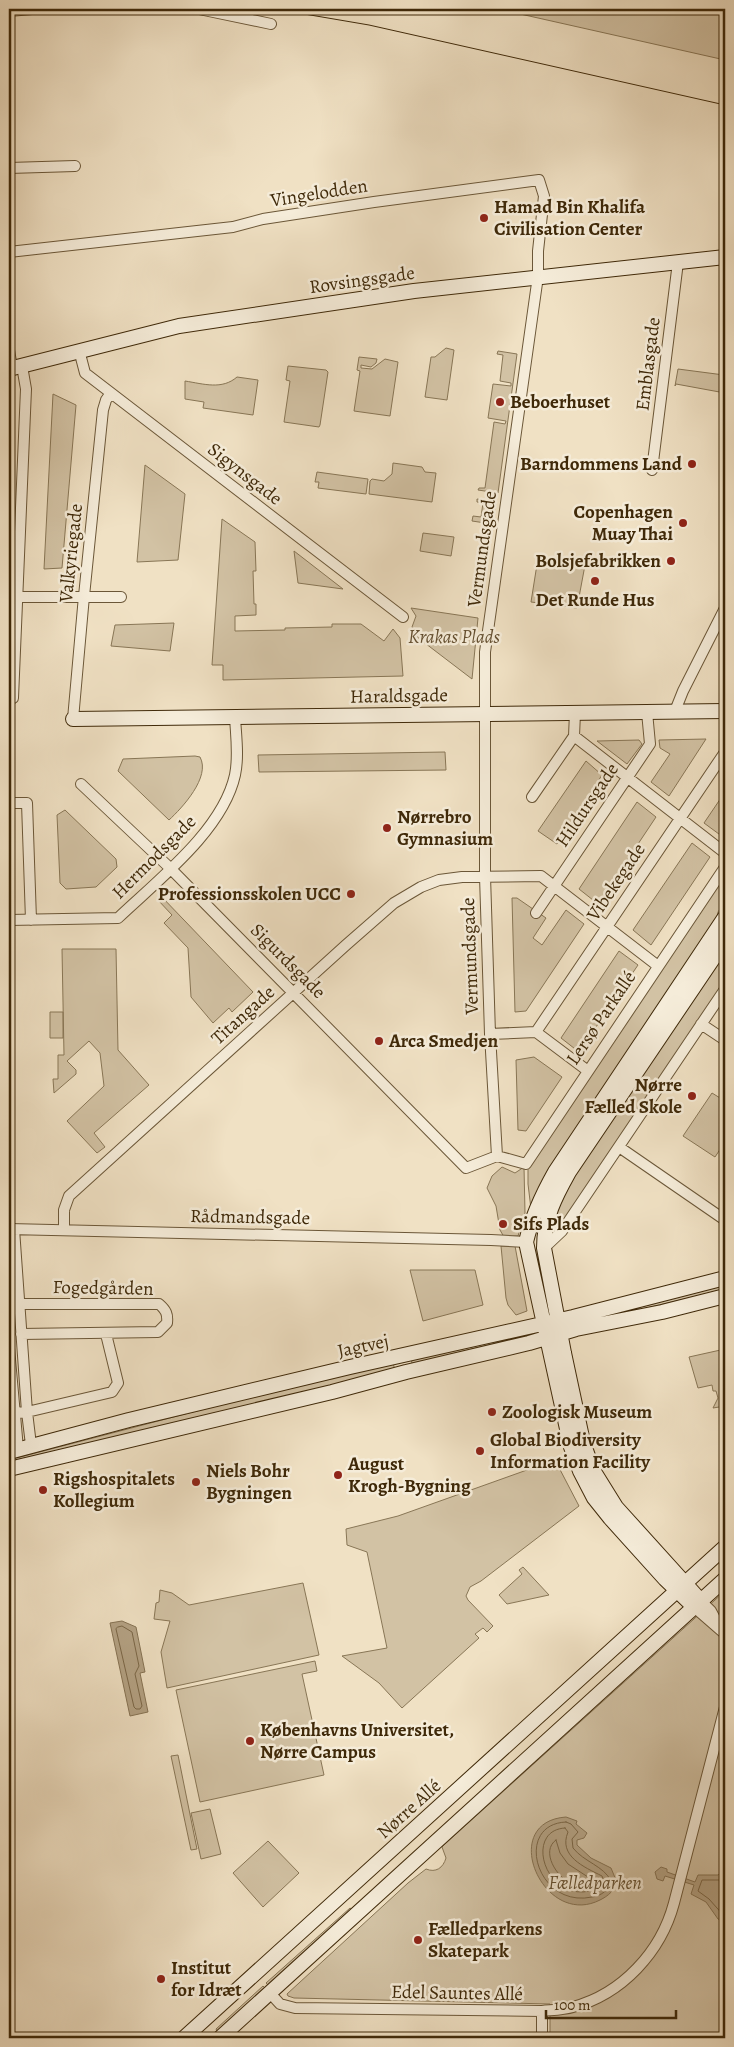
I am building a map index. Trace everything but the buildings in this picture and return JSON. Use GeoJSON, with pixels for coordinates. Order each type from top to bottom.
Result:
{"type":"FeatureCollection","features":[{"type":"Feature","properties":{"kind":"street"},"geometry":{"type":"LineString","coordinates":[[9,11],[32,9]]}},
{"type":"Feature","properties":{"kind":"street"},"geometry":{"type":"LineString","coordinates":[[199,9],[271,24]]}},
{"type":"Feature","properties":{"kind":"street"},"geometry":{"type":"LineString","coordinates":[[9,168],[75,166]]}},
{"type":"Feature","properties":{"kind":"street","name":"Vingelodden"},"geometry":{"type":"LineString","coordinates":[[9,252],[233,227],[245,223],[374,202],[539,180],[544,196],[538,251],[538,276]]}},
{"type":"Feature","properties":{"kind":"street","name":"Rovsingsgade"},"geometry":{"type":"LineString","coordinates":[[14,368],[179,326],[399,292],[725,257]]}},
{"type":"Feature","properties":{"kind":"street","name":"Emblasgade"},"geometry":{"type":"LineString","coordinates":[[652,470],[678,262]]}},
{"type":"Feature","properties":{"kind":"street","name":"Vermundsgade"},"geometry":{"type":"LineString","coordinates":[[497,1156],[490,1034],[485,876],[484,652],[538,276]]}},
{"type":"Feature","properties":{"kind":"street"},"geometry":{"type":"LineString","coordinates":[[9,350],[14,368],[26,389],[12,597],[13,698]]}},
{"type":"Feature","properties":{"kind":"street","name":"Sigynsgade"},"geometry":{"type":"LineString","coordinates":[[79,350],[85,373],[403,617]]}},
{"type":"Feature","properties":{"kind":"street","name":"Valkyriegade"},"geometry":{"type":"LineString","coordinates":[[73,719],[103,410],[106,400],[111,393]]}},
{"type":"Feature","properties":{"kind":"street"},"geometry":{"type":"LineString","coordinates":[[12,597],[121,597]]}},
{"type":"Feature","properties":{"kind":"street"},"geometry":{"type":"LineString","coordinates":[[675,711],[683,691],[725,608]]}},
{"type":"Feature","properties":{"kind":"street","name":"Haraldsgade"},"geometry":{"type":"LineString","coordinates":[[73,719],[725,711]]}},
{"type":"Feature","properties":{"kind":"street","name":"Hildursgade"},"geometry":{"type":"LineString","coordinates":[[536,913],[650,744],[647,712]]}},
{"type":"Feature","properties":{"kind":"street"},"geometry":{"type":"LineString","coordinates":[[532,797],[574,736],[575,713]]}},
{"type":"Feature","properties":{"kind":"street","name":"Hermodsgade"},"geometry":{"type":"LineString","coordinates":[[9,920],[118,918],[207,831],[223,807],[235,774],[235,717]]}},
{"type":"Feature","properties":{"kind":"street"},"geometry":{"type":"LineString","coordinates":[[574,736],[725,853]]}},
{"type":"Feature","properties":{"kind":"street","name":"Vibekegade"},"geometry":{"type":"LineString","coordinates":[[536,1032],[725,752]]}},
{"type":"Feature","properties":{"kind":"street","name":"Sigurdsgade"},"geometry":{"type":"LineString","coordinates":[[82,784],[170,868],[466,1168],[497,1156]]}},
{"type":"Feature","properties":{"kind":"street"},"geometry":{"type":"LineString","coordinates":[[9,803],[27,803],[31,920]]}},
{"type":"Feature","properties":{"kind":"street","name":"Lersø Parkallé"},"geometry":{"type":"LineString","coordinates":[[497,1156],[526,1164],[725,867]]}},
{"type":"Feature","properties":{"kind":"street","name":"Titangade"},"geometry":{"type":"LineString","coordinates":[[64,1229],[64,1210],[69,1196],[294,992],[394,903],[408,893],[439,880],[462,877],[541,876],[658,966]]}},
{"type":"Feature","properties":{"kind":"street"},"geometry":{"type":"LineString","coordinates":[[723,1631],[711,1611],[697,1604],[610,1518],[594,1498],[580,1471],[571,1447],[526,1242],[540,1198],[555,1172],[725,917]]}},
{"type":"Feature","properties":{"kind":"street"},"geometry":{"type":"LineString","coordinates":[[681,1587],[616,1507],[593,1470],[583,1442],[559,1327],[544,1248],[545,1228],[553,1200],[569,1172],[725,941]]}},
{"type":"Feature","properties":{"kind":"street"},"geometry":{"type":"LineString","coordinates":[[544,1248],[562,1232],[725,989]]}},
{"type":"Feature","properties":{"kind":"street"},"geometry":{"type":"LineString","coordinates":[[701,1024],[725,1040]]}},
{"type":"Feature","properties":{"kind":"street"},"geometry":{"type":"LineString","coordinates":[[490,1034],[536,1032],[588,1071]]}},
{"type":"Feature","properties":{"kind":"street"},"geometry":{"type":"LineString","coordinates":[[619,1147],[725,1220]]}},
{"type":"Feature","properties":{"kind":"street"},"geometry":{"type":"LineString","coordinates":[[11,1229],[15,1298],[21,1334],[27,1412],[19,1449]]}},
{"type":"Feature","properties":{"kind":"street","name":"Rådmandsgade"},"geometry":{"type":"LineString","coordinates":[[11,1229],[526,1242]]}},
{"type":"Feature","properties":{"kind":"street","name":"Jagtvej"},"geometry":{"type":"LineString","coordinates":[[9,1469],[332,1392],[546,1338],[559,1327],[725,1278]]}},
{"type":"Feature","properties":{"kind":"street","name":"Jagtvej"},"geometry":{"type":"LineString","coordinates":[[19,1449],[322,1374],[544,1324],[559,1327],[662,1312],[725,1296]]}},
{"type":"Feature","properties":{"kind":"street","name":"Fogedgården"},"geometry":{"type":"LineString","coordinates":[[15,1298],[159,1304],[165,1309],[168,1317],[167,1323],[158,1332],[21,1334]]}},
{"type":"Feature","properties":{"kind":"street"},"geometry":{"type":"LineString","coordinates":[[14,1413],[27,1412],[112,1392],[118,1383],[106,1334]]}},
{"type":"Feature","properties":{"kind":"street"},"geometry":{"type":"LineString","coordinates":[[9,1348],[19,1449]]}},
{"type":"Feature","properties":{"kind":"street","name":"Nørre Allé"},"geometry":{"type":"LineString","coordinates":[[184,2038],[725,1547]]}},
{"type":"Feature","properties":{"kind":"street"},"geometry":{"type":"LineString","coordinates":[[220,2038],[725,1578]]}},
{"type":"Feature","properties":{"kind":"street","name":"Edel Sauntes Allé"},"geometry":{"type":"LineString","coordinates":[[270,1993],[280,2004],[295,2008],[542,2011],[572,2007],[612,1990],[629,1976],[657,1945],[674,1903],[725,1712]]}},
{"type":"Feature","properties":{"kind":"street"},"geometry":{"type":"LineString","coordinates":[[542,2011],[542,2038]]}},
{"type":"Feature","properties":{"kind":"green space"},"geometry":{"type":"Polygon","coordinates":[[[498,9],[725,9],[725,60],[498,9]]]}},
{"type":"Feature","properties":{"kind":"green space"},"geometry":{"type":"Polygon","coordinates":[[[446,348],[454,350],[447,400],[425,397],[431,357],[435,357],[446,348]]]}},
{"type":"Feature","properties":{"kind":"green space"},"geometry":{"type":"Polygon","coordinates":[[[498,351],[517,354],[498,493],[478,490],[479,488],[485,488],[494,422],[505,424],[506,421],[488,418],[493,384],[511,386],[511,383],[500,381],[503,355],[497,354],[498,351]]]}},
{"type":"Feature","properties":{"kind":"green space"},"geometry":{"type":"Polygon","coordinates":[[[359,357],[377,359],[376,363],[371,367],[361,365],[361,368],[372,369],[385,359],[398,362],[390,416],[354,411],[360,371],[357,370],[359,357]]]}},
{"type":"Feature","properties":{"kind":"green space"},"geometry":{"type":"Polygon","coordinates":[[[288,366],[326,370],[328,372],[319,427],[284,422],[290,381],[286,380],[288,366]]]}},
{"type":"Feature","properties":{"kind":"green space"},"geometry":{"type":"Polygon","coordinates":[[[678,369],[724,375],[725,393],[676,384],[675,386],[678,369]]]}},
{"type":"Feature","properties":{"kind":"green space"},"geometry":{"type":"Polygon","coordinates":[[[237,377],[258,380],[253,415],[203,408],[204,402],[185,399],[185,381],[219,385],[225,384],[237,377]]]}},
{"type":"Feature","properties":{"kind":"green space"},"geometry":{"type":"Polygon","coordinates":[[[53,394],[76,405],[62,568],[44,569],[53,394]]]}},
{"type":"Feature","properties":{"kind":"green space"},"geometry":{"type":"Polygon","coordinates":[[[393,463],[422,467],[425,472],[436,473],[432,502],[369,494],[370,481],[372,479],[384,481],[392,474],[393,463]]]}},
{"type":"Feature","properties":{"kind":"green space"},"geometry":{"type":"Polygon","coordinates":[[[145,465],[185,494],[178,560],[137,562],[145,465]]]}},
{"type":"Feature","properties":{"kind":"green space"},"geometry":{"type":"Polygon","coordinates":[[[317,472],[368,479],[366,494],[318,488],[319,482],[315,482],[317,472]]]}},
{"type":"Feature","properties":{"kind":"green space"},"geometry":{"type":"Polygon","coordinates":[[[477,499],[496,502],[492,524],[472,521],[473,516],[481,517],[483,503],[477,502],[477,499]]]}},
{"type":"Feature","properties":{"kind":"green space"},"geometry":{"type":"Polygon","coordinates":[[[222,519],[255,542],[256,571],[253,571],[256,615],[235,616],[235,631],[285,630],[285,628],[332,627],[332,624],[361,624],[384,641],[393,629],[400,638],[403,676],[223,680],[223,665],[212,665],[222,519]]]}},
{"type":"Feature","properties":{"kind":"green space"},"geometry":{"type":"Polygon","coordinates":[[[423,533],[454,537],[451,556],[420,551],[423,533]]]}},
{"type":"Feature","properties":{"kind":"green space"},"geometry":{"type":"Polygon","coordinates":[[[294,551],[343,589],[298,583],[294,551]]]}},
{"type":"Feature","properties":{"kind":"green space"},"geometry":{"type":"Polygon","coordinates":[[[538,558],[585,565],[577,608],[531,602],[538,558]]]}},
{"type":"Feature","properties":{"kind":"green space","name":"Krakas Plads"},"geometry":{"type":"Polygon","coordinates":[[[411,608],[478,618],[472,679],[417,637],[412,627],[416,616],[411,608]]]}},
{"type":"Feature","properties":{"kind":"green space"},"geometry":{"type":"Polygon","coordinates":[[[174,623],[170,651],[111,646],[115,625],[174,623]]]}},
{"type":"Feature","properties":{"kind":"green space"},"geometry":{"type":"Polygon","coordinates":[[[706,739],[669,796],[651,782],[670,754],[660,748],[659,740],[706,739]]]}},
{"type":"Feature","properties":{"kind":"green space"},"geometry":{"type":"Polygon","coordinates":[[[639,740],[642,744],[627,764],[597,741],[639,740]]]}},
{"type":"Feature","properties":{"kind":"green space"},"geometry":{"type":"Polygon","coordinates":[[[445,752],[446,770],[259,772],[258,755],[445,752]]]}},
{"type":"Feature","properties":{"kind":"green space"},"geometry":{"type":"Polygon","coordinates":[[[200,757],[202,774],[194,792],[169,820],[118,771],[123,759],[200,757]]]}},
{"type":"Feature","properties":{"kind":"green space"},"geometry":{"type":"Polygon","coordinates":[[[586,761],[602,775],[557,844],[538,831],[586,761]]]}},
{"type":"Feature","properties":{"kind":"green space"},"geometry":{"type":"Polygon","coordinates":[[[725,792],[725,834],[723,837],[704,823],[725,792]]]}},
{"type":"Feature","properties":{"kind":"green space"},"geometry":{"type":"Polygon","coordinates":[[[637,802],[656,817],[598,904],[579,889],[637,802]]]}},
{"type":"Feature","properties":{"kind":"green space"},"geometry":{"type":"Polygon","coordinates":[[[65,810],[116,859],[117,867],[96,887],[66,889],[60,883],[57,815],[65,810]]]}},
{"type":"Feature","properties":{"kind":"green space"},"geometry":{"type":"Polygon","coordinates":[[[692,843],[710,857],[651,945],[633,930],[692,843]]]}},
{"type":"Feature","properties":{"kind":"green space"},"geometry":{"type":"Polygon","coordinates":[[[725,875],[725,901],[718,912],[715,926],[531,1209],[528,1169],[725,875]]]}},
{"type":"Feature","properties":{"kind":"green space"},"geometry":{"type":"Polygon","coordinates":[[[160,895],[253,992],[232,1012],[229,1008],[213,1023],[191,997],[188,948],[164,923],[172,915],[157,899],[160,895]]]}},
{"type":"Feature","properties":{"kind":"green space"},"geometry":{"type":"Polygon","coordinates":[[[512,898],[517,898],[546,918],[533,938],[542,945],[566,910],[584,924],[526,1011],[515,1012],[512,898]]]}},
{"type":"Feature","properties":{"kind":"green space"},"geometry":{"type":"Polygon","coordinates":[[[725,948],[725,982],[561,1227],[553,1233],[551,1229],[565,1186],[725,948]]]}},
{"type":"Feature","properties":{"kind":"green space"},"geometry":{"type":"Polygon","coordinates":[[[62,949],[116,949],[118,1050],[149,1085],[94,1133],[105,1147],[97,1153],[67,1121],[104,1086],[100,1053],[89,1041],[67,1061],[76,1070],[76,1074],[54,1093],[53,1079],[58,1079],[58,1055],[64,1055],[62,949]]]}},
{"type":"Feature","properties":{"kind":"green space"},"geometry":{"type":"Polygon","coordinates":[[[619,951],[638,965],[579,1052],[561,1038],[619,951]]]}},
{"type":"Feature","properties":{"kind":"green space"},"geometry":{"type":"Polygon","coordinates":[[[50,1012],[63,1012],[63,1038],[50,1038],[50,1012]]]}},
{"type":"Feature","properties":{"kind":"green space"},"geometry":{"type":"Polygon","coordinates":[[[534,1057],[562,1077],[526,1131],[518,1130],[516,1060],[534,1057]]]}},
{"type":"Feature","properties":{"kind":"green space"},"geometry":{"type":"Polygon","coordinates":[[[712,1093],[725,1101],[725,1142],[715,1157],[683,1136],[712,1093]]]}},
{"type":"Feature","properties":{"kind":"green space"},"geometry":{"type":"Polygon","coordinates":[[[502,1167],[515,1173],[524,1167],[525,1213],[518,1236],[504,1237],[500,1230],[496,1206],[487,1188],[492,1176],[502,1167]]]}},
{"type":"Feature","properties":{"kind":"green space"},"geometry":{"type":"Polygon","coordinates":[[[501,1246],[515,1246],[527,1311],[516,1315],[508,1305],[506,1298],[501,1246]]]}},
{"type":"Feature","properties":{"kind":"green space"},"geometry":{"type":"Polygon","coordinates":[[[410,1270],[475,1270],[483,1305],[423,1321],[410,1270]]]}},
{"type":"Feature","properties":{"kind":"green space"},"geometry":{"type":"Polygon","coordinates":[[[725,1282],[725,1289],[581,1324],[580,1321],[725,1282]]]}},
{"type":"Feature","properties":{"kind":"green space"},"geometry":{"type":"Polygon","coordinates":[[[523,1334],[523,1336],[444,1356],[413,1367],[411,1359],[523,1334]]]}},
{"type":"Feature","properties":{"kind":"green space"},"geometry":{"type":"Polygon","coordinates":[[[725,1349],[725,1406],[713,1408],[718,1398],[716,1391],[713,1391],[712,1385],[698,1388],[689,1357],[725,1349]]]}},
{"type":"Feature","properties":{"kind":"green space"},"geometry":{"type":"Polygon","coordinates":[[[393,1363],[395,1370],[9,1464],[9,1460],[204,1409],[393,1363]]]}},
{"type":"Feature","properties":{"kind":"green space"},"geometry":{"type":"Polygon","coordinates":[[[555,1460],[579,1506],[481,1581],[470,1587],[466,1596],[468,1600],[493,1626],[487,1632],[483,1628],[475,1634],[479,1638],[402,1708],[379,1683],[342,1656],[387,1648],[367,1552],[347,1545],[346,1529],[398,1516],[555,1460]]]}},
{"type":"Feature","properties":{"kind":"green space"},"geometry":{"type":"Polygon","coordinates":[[[523,1567],[549,1595],[507,1604],[499,1595],[522,1574],[519,1570],[523,1567]]]}},
{"type":"Feature","properties":{"kind":"green space"},"geometry":{"type":"Polygon","coordinates":[[[303,1583],[319,1655],[167,1688],[161,1652],[170,1621],[154,1619],[160,1590],[172,1593],[189,1605],[303,1583]]]}},
{"type":"Feature","properties":{"kind":"green space","name":"Fælledparken"},"geometry":{"type":"Polygon","coordinates":[[[725,1591],[725,2038],[550,2038],[550,2004],[294,1998],[288,1996],[287,1994],[408,1883],[426,1869],[436,1870],[441,1867],[446,1858],[442,1847],[445,1844],[725,1591]]]}},
{"type":"Feature","properties":{"kind":"green space"},"geometry":{"type":"Polygon","coordinates":[[[315,1661],[317,1671],[302,1674],[324,1775],[200,1802],[176,1690],[315,1661]]]}},
{"type":"Feature","properties":{"kind":"green space"},"geometry":{"type":"Polygon","coordinates":[[[178,1755],[197,1849],[191,1850],[171,1756],[178,1755]]]}},
{"type":"Feature","properties":{"kind":"green space"},"geometry":{"type":"Polygon","coordinates":[[[210,1809],[221,1854],[201,1859],[191,1813],[210,1809]]]}},
{"type":"Feature","properties":{"kind":"green space"},"geometry":{"type":"Polygon","coordinates":[[[268,1841],[299,1873],[263,1907],[233,1873],[268,1841]]]}},
{"type":"Feature","properties":{"kind":"green space"},"geometry":{"type":"Polygon","coordinates":[[[350,1908],[353,1910],[270,1987],[266,1983],[350,1908]]]}},
{"type":"Feature","properties":{"kind":"green space"},"geometry":{"type":"Polygon","coordinates":[[[263,1986],[267,1990],[218,2033],[216,2029],[263,1986]]]}},
{"type":"Feature","properties":{"kind":"water"},"geometry":{"type":"Polygon","coordinates":[[[122,1621],[136,1627],[145,1672],[140,1673],[148,1712],[130,1716],[110,1623],[122,1621]]]}},
{"type":"Feature","properties":{"kind":"water"},"geometry":{"type":"Polygon","coordinates":[[[566,1817],[577,1821],[576,1824],[587,1833],[584,1838],[577,1840],[577,1845],[591,1858],[611,1868],[616,1880],[615,1887],[611,1892],[600,1900],[579,1905],[561,1900],[546,1888],[536,1871],[531,1853],[534,1836],[545,1823],[566,1817]]]}},
{"type":"Feature","properties":{"kind":"water"},"geometry":{"type":"Polygon","coordinates":[[[661,1867],[667,1869],[667,1872],[695,1882],[698,1875],[718,1875],[725,1870],[725,1923],[718,1919],[706,1902],[691,1894],[694,1885],[665,1876],[663,1881],[657,1879],[655,1872],[661,1867]]]}},
{"type":"Feature","properties":{"kind":"tram line"},"geometry":{"type":"LineString","coordinates":[[275,9],[369,25],[725,105]]}},
{"type":"Feature","properties":{"kind":"place","name":"Hamad Bin Khalifa Civilisation Center"},"geometry":{"type":"Point","coordinates":[484,218]}},
{"type":"Feature","properties":{"kind":"place","name":"Beboerhuset"},"geometry":{"type":"Point","coordinates":[500,402]}},
{"type":"Feature","properties":{"kind":"place","name":"Barndommens Land"},"geometry":{"type":"Point","coordinates":[692,464]}},
{"type":"Feature","properties":{"kind":"place","name":"Copenhagen Muay Thai"},"geometry":{"type":"Point","coordinates":[683,523]}},
{"type":"Feature","properties":{"kind":"place","name":"Bolsjefabrikken"},"geometry":{"type":"Point","coordinates":[671,561]}},
{"type":"Feature","properties":{"kind":"place","name":"Det Runde Hus"},"geometry":{"type":"Point","coordinates":[595,581]}},
{"type":"Feature","properties":{"kind":"place","name":"Nørrebro Gymnasium"},"geometry":{"type":"Point","coordinates":[387,828]}},
{"type":"Feature","properties":{"kind":"place","name":"Professionsskolen UCC"},"geometry":{"type":"Point","coordinates":[351,894]}},
{"type":"Feature","properties":{"kind":"place","name":"Arca Smedjen"},"geometry":{"type":"Point","coordinates":[379,1041]}},
{"type":"Feature","properties":{"kind":"place","name":"Nørre Fælled Skole"},"geometry":{"type":"Point","coordinates":[692,1096]}},
{"type":"Feature","properties":{"kind":"place","name":"Sifs Plads"},"geometry":{"type":"Point","coordinates":[503,1224]}},
{"type":"Feature","properties":{"kind":"place","name":"Zoologisk Museum"},"geometry":{"type":"Point","coordinates":[492,1412]}},
{"type":"Feature","properties":{"kind":"place","name":"Global Biodiversity Information Facility"},"geometry":{"type":"Point","coordinates":[480,1451]}},
{"type":"Feature","properties":{"kind":"place","name":"August Krogh-Bygning"},"geometry":{"type":"Point","coordinates":[338,1475]}},
{"type":"Feature","properties":{"kind":"place","name":"Niels Bohr Bygningen"},"geometry":{"type":"Point","coordinates":[196,1482]}},
{"type":"Feature","properties":{"kind":"place","name":"Rigshospitalets Kollegium"},"geometry":{"type":"Point","coordinates":[43,1490]}},
{"type":"Feature","properties":{"kind":"place","name":"Københavns Universitet, Nørre Campus"},"geometry":{"type":"Point","coordinates":[250,1741]}},
{"type":"Feature","properties":{"kind":"place","name":"Fælledparkens Skatepark"},"geometry":{"type":"Point","coordinates":[418,1940]}},
{"type":"Feature","properties":{"kind":"place","name":"Institut for Idræt"},"geometry":{"type":"Point","coordinates":[161,1979]}}]}
